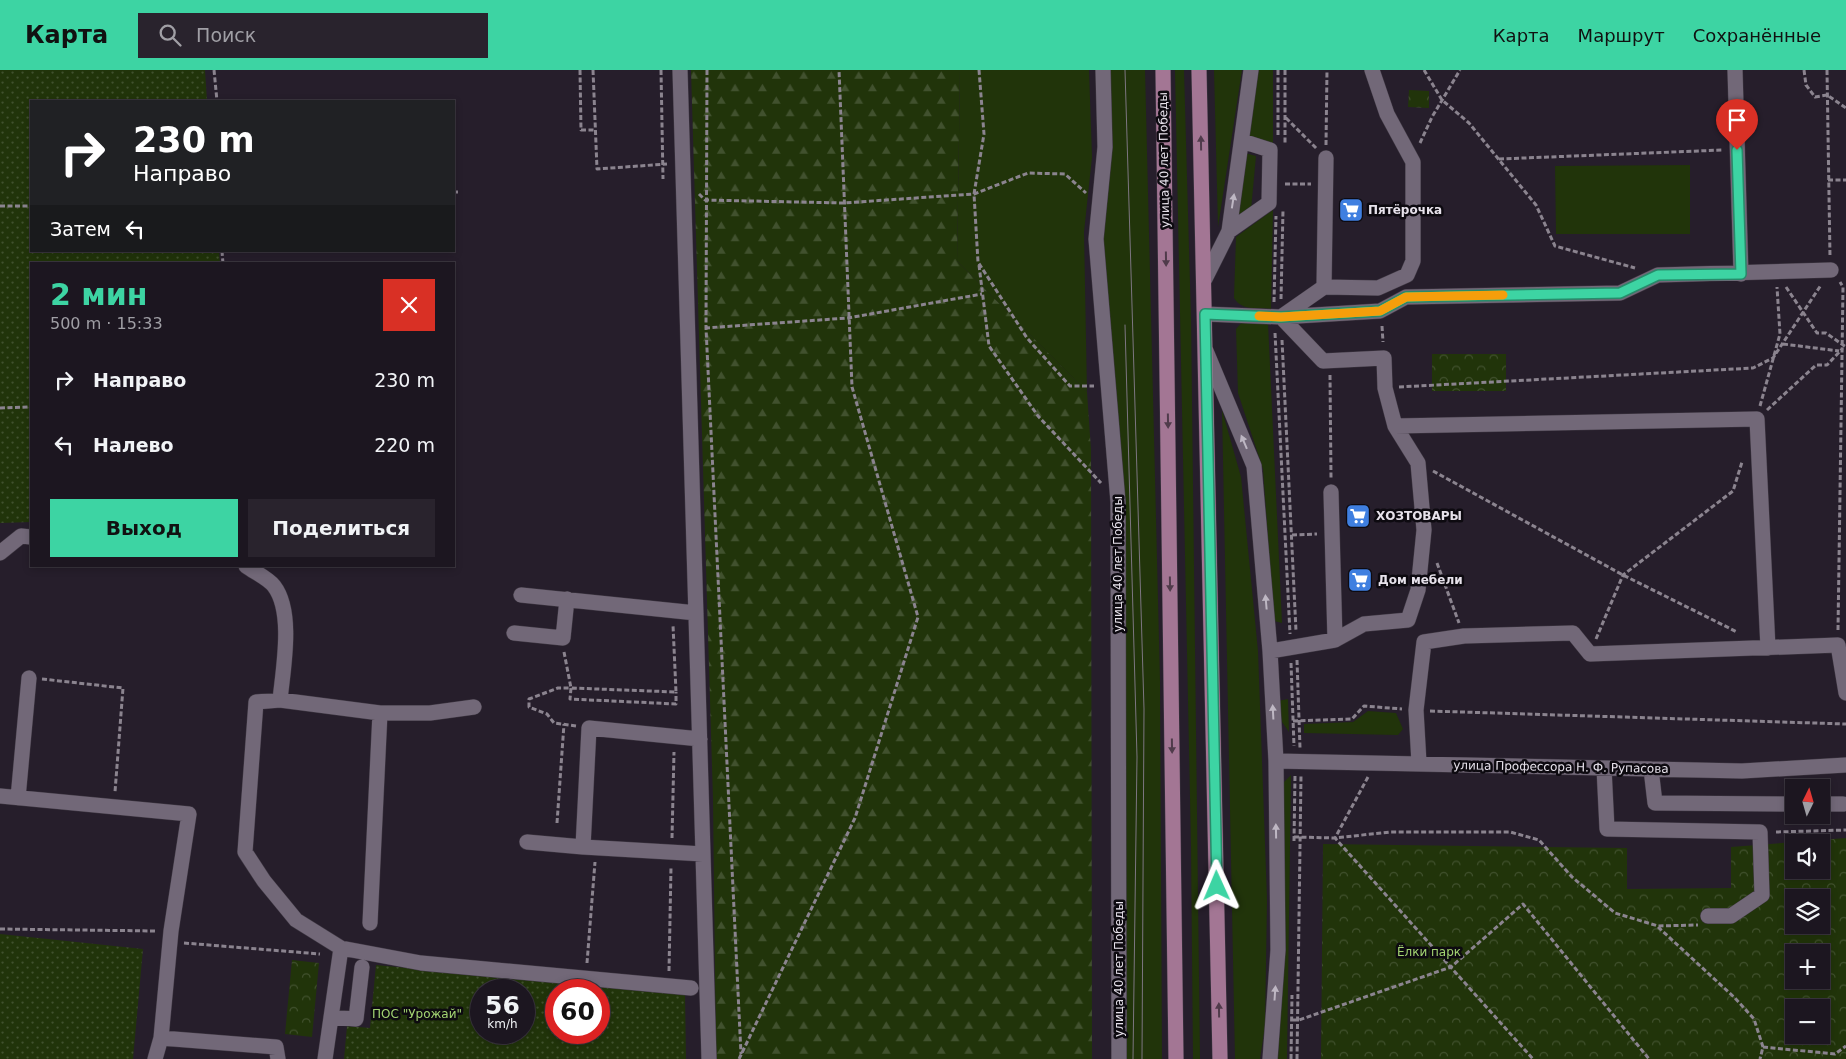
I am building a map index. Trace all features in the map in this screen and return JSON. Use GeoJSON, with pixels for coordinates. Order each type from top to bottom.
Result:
{"type":"FeatureCollection","features":[{"type":"Feature","properties":{"kind":"main road","name":"улица 40 лет Победы"},"geometry":{"type":"LineString","coordinates":[[1163,70],[1176,1059]]}},
{"type":"Feature","properties":{"kind":"main road"},"geometry":{"type":"LineString","coordinates":[[1200,70],[1220,1059]]}},
{"type":"Feature","properties":{"kind":"street"},"geometry":{"type":"LineString","coordinates":[[680,70],[709,1059]]}},
{"type":"Feature","properties":{"kind":"street","name":"улица 40 лет Победы"},"geometry":{"type":"LineString","coordinates":[[1102,70],[1105,147],[1096,239],[1118,502],[1119,1059]]}},
{"type":"Feature","properties":{"kind":"street"},"geometry":{"type":"LineString","coordinates":[[1204,279],[1228,231],[1251,70]]}},
{"type":"Feature","properties":{"kind":"street"},"geometry":{"type":"LineString","coordinates":[[1278,317],[1324,287],[1378,288],[1407,275],[1413,261],[1413,162],[1387,114],[1372,70]]}},
{"type":"Feature","properties":{"kind":"street"},"geometry":{"type":"LineString","coordinates":[[1735,70],[1741,274]]}},
{"type":"Feature","properties":{"kind":"street"},"geometry":{"type":"LineString","coordinates":[[1228,231],[1269,203],[1270,150],[1242,141]]}},
{"type":"Feature","properties":{"kind":"street"},"geometry":{"type":"LineString","coordinates":[[1324,287],[1326,152]]}},
{"type":"Feature","properties":{"kind":"street"},"geometry":{"type":"LineString","coordinates":[[1205,314],[1278,317],[1380,311],[1406,297],[1620,293],[1658,275],[1831,270]]}},
{"type":"Feature","properties":{"kind":"street"},"geometry":{"type":"LineString","coordinates":[[1270,651],[1334,640],[1364,624],[1408,620],[1418,590],[1424,530],[1418,463],[1395,426],[1385,388],[1384,358],[1323,361],[1278,317]]}},
{"type":"Feature","properties":{"kind":"street"},"geometry":{"type":"LineString","coordinates":[[1205,351],[1254,466],[1270,651],[1276,761],[1278,950],[1270,1059]]}},
{"type":"Feature","properties":{"kind":"street"},"geometry":{"type":"LineString","coordinates":[[1395,426],[1757,419],[1768,648]]}},
{"type":"Feature","properties":{"kind":"street"},"geometry":{"type":"LineString","coordinates":[[1331,487],[1330,534],[1334,640]]}},
{"type":"Feature","properties":{"kind":"street"},"geometry":{"type":"LineString","coordinates":[[0,554],[21,536],[30,537]]}},
{"type":"Feature","properties":{"kind":"street"},"geometry":{"type":"LineString","coordinates":[[247,567],[274,585],[283,603],[286,631],[280,700]]}},
{"type":"Feature","properties":{"kind":"street"},"geometry":{"type":"LineString","coordinates":[[522,594],[696,613]]}},
{"type":"Feature","properties":{"kind":"street"},"geometry":{"type":"LineString","coordinates":[[514,633],[563,638],[567,599]]}},
{"type":"Feature","properties":{"kind":"street"},"geometry":{"type":"LineString","coordinates":[[1419,763],[1416,710],[1424,642],[1464,636],[1573,633],[1590,654],[1838,646],[1846,693]]}},
{"type":"Feature","properties":{"kind":"street"},"geometry":{"type":"LineString","coordinates":[[18,798],[29,678]]}},
{"type":"Feature","properties":{"kind":"street"},"geometry":{"type":"LineString","coordinates":[[474,707],[430,713],[380,713],[280,700],[256,702],[246,852],[264,881],[296,920],[340,952],[421,962],[691,988]]}},
{"type":"Feature","properties":{"kind":"street"},"geometry":{"type":"LineString","coordinates":[[370,923],[380,713]]}},
{"type":"Feature","properties":{"kind":"street"},"geometry":{"type":"LineString","coordinates":[[583,847],[589,728],[700,739]]}},
{"type":"Feature","properties":{"kind":"street","name":"улица Профессора Н. Ф. Рупасова"},"geometry":{"type":"LineString","coordinates":[[1276,761],[1742,771],[1846,764]]}},
{"type":"Feature","properties":{"kind":"street"},"geometry":{"type":"LineString","coordinates":[[1604,768],[1607,829],[1760,832],[1762,895],[1731,916],[1706,920]]}},
{"type":"Feature","properties":{"kind":"street"},"geometry":{"type":"LineString","coordinates":[[1651,769],[1659,830]]}},
{"type":"Feature","properties":{"kind":"street"},"geometry":{"type":"LineString","coordinates":[[0,796],[189,814],[171,937],[162,1038],[155,1059]]}},
{"type":"Feature","properties":{"kind":"street"},"geometry":{"type":"LineString","coordinates":[[1655,803],[1785,804]]}},
{"type":"Feature","properties":{"kind":"street"},"geometry":{"type":"LineString","coordinates":[[1830,804],[1843,804]]}},
{"type":"Feature","properties":{"kind":"street"},"geometry":{"type":"LineString","coordinates":[[527,842],[703,854]]}},
{"type":"Feature","properties":{"kind":"street"},"geometry":{"type":"LineString","coordinates":[[325,1059],[340,952]]}},
{"type":"Feature","properties":{"kind":"street"},"geometry":{"type":"LineString","coordinates":[[331,1018],[356,1019],[362,967]]}},
{"type":"Feature","properties":{"kind":"street"},"geometry":{"type":"LineString","coordinates":[[162,1038],[276,1047],[278,1059]]}},
{"type":"Feature","properties":{"kind":"path"},"geometry":{"type":"LineString","coordinates":[[214,70],[217,100]]}},
{"type":"Feature","properties":{"kind":"path"},"geometry":{"type":"LineString","coordinates":[[580,70],[582,130],[596,130]]}},
{"type":"Feature","properties":{"kind":"path"},"geometry":{"type":"LineString","coordinates":[[594,70],[597,169],[662,165],[682,171],[705,200]]}},
{"type":"Feature","properties":{"kind":"path"},"geometry":{"type":"LineString","coordinates":[[661,70],[663,179]]}},
{"type":"Feature","properties":{"kind":"path"},"geometry":{"type":"LineString","coordinates":[[707,70],[706,328],[740,1057]]}},
{"type":"Feature","properties":{"kind":"path"},"geometry":{"type":"LineString","coordinates":[[740,1057],[856,818],[918,617],[852,386],[838,70]]}},
{"type":"Feature","properties":{"kind":"path"},"geometry":{"type":"LineString","coordinates":[[979,70],[984,134],[974,194],[978,262],[989,346],[1038,416],[1118,502]]}},
{"type":"Feature","properties":{"kind":"path"},"geometry":{"type":"LineString","coordinates":[[1278,70],[1278,140]]}},
{"type":"Feature","properties":{"kind":"path"},"geometry":{"type":"LineString","coordinates":[[1285,70],[1285,146]]}},
{"type":"Feature","properties":{"kind":"path"},"geometry":{"type":"LineString","coordinates":[[1326,152],[1327,70]]}},
{"type":"Feature","properties":{"kind":"path"},"geometry":{"type":"LineString","coordinates":[[1424,70],[1442,100],[1469,123],[1536,204],[1555,246],[1658,275]]}},
{"type":"Feature","properties":{"kind":"path"},"geometry":{"type":"LineString","coordinates":[[1413,162],[1432,117],[1460,70]]}},
{"type":"Feature","properties":{"kind":"path"},"geometry":{"type":"LineString","coordinates":[[1804,70],[1806,85],[1815,97],[1827,95],[1846,108]]}},
{"type":"Feature","properties":{"kind":"path"},"geometry":{"type":"LineString","coordinates":[[1827,70],[1828,212],[1831,270],[1843,287],[1845,347],[1838,646]]}},
{"type":"Feature","properties":{"kind":"path"},"geometry":{"type":"LineString","coordinates":[[1286,117],[1326,152]]}},
{"type":"Feature","properties":{"kind":"path"},"geometry":{"type":"LineString","coordinates":[[1499,159],[1737,150]]}},
{"type":"Feature","properties":{"kind":"path"},"geometry":{"type":"LineString","coordinates":[[705,200],[843,203],[974,194],[1028,173],[1065,174],[1099,206]]}},
{"type":"Feature","properties":{"kind":"path"},"geometry":{"type":"LineString","coordinates":[[1284,174],[1284,194]]}},
{"type":"Feature","properties":{"kind":"path"},"geometry":{"type":"LineString","coordinates":[[1828,180],[1846,180]]}},
{"type":"Feature","properties":{"kind":"path"},"geometry":{"type":"LineString","coordinates":[[1284,184],[1326,185]]}},
{"type":"Feature","properties":{"kind":"path"},"geometry":{"type":"LineString","coordinates":[[1284,204],[1278,317],[1292,535],[1293,721],[1298,761],[1301,837],[1297,1059]]}},
{"type":"Feature","properties":{"kind":"path"},"geometry":{"type":"LineString","coordinates":[[0,206],[30,206]]}},
{"type":"Feature","properties":{"kind":"path"},"geometry":{"type":"LineString","coordinates":[[1276,208],[1278,317],[1293,647],[1299,721],[1294,847]]}},
{"type":"Feature","properties":{"kind":"path"},"geometry":{"type":"LineString","coordinates":[[978,262],[1027,338],[1070,386],[1108,387]]}},
{"type":"Feature","properties":{"kind":"path"},"geometry":{"type":"LineString","coordinates":[[1385,388],[1753,368],[1773,358],[1831,270]]}},
{"type":"Feature","properties":{"kind":"path"},"geometry":{"type":"LineString","coordinates":[[1776,271],[1817,333],[1826,333],[1845,347]]}},
{"type":"Feature","properties":{"kind":"path"},"geometry":{"type":"LineString","coordinates":[[1757,419],[1780,334],[1776,271]]}},
{"type":"Feature","properties":{"kind":"path"},"geometry":{"type":"LineString","coordinates":[[687,330],[848,318],[982,294]]}},
{"type":"Feature","properties":{"kind":"path"},"geometry":{"type":"LineString","coordinates":[[1380,311],[1384,358]]}},
{"type":"Feature","properties":{"kind":"path"},"geometry":{"type":"LineString","coordinates":[[1783,344],[1839,352]]}},
{"type":"Feature","properties":{"kind":"path"},"geometry":{"type":"LineString","coordinates":[[1757,419],[1816,365],[1827,364],[1845,347]]}},
{"type":"Feature","properties":{"kind":"path"},"geometry":{"type":"LineString","coordinates":[[1330,361],[1331,487]]}},
{"type":"Feature","properties":{"kind":"path"},"geometry":{"type":"LineString","coordinates":[[0,408],[30,407]]}},
{"type":"Feature","properties":{"kind":"path"},"geometry":{"type":"LineString","coordinates":[[1590,654],[1623,575],[1732,491],[1745,455]]}},
{"type":"Feature","properties":{"kind":"path"},"geometry":{"type":"LineString","coordinates":[[1418,463],[1623,575],[1742,635]]}},
{"type":"Feature","properties":{"kind":"path"},"geometry":{"type":"LineString","coordinates":[[1292,535],[1330,534]]}},
{"type":"Feature","properties":{"kind":"path"},"geometry":{"type":"LineString","coordinates":[[1434,556],[1464,636]]}},
{"type":"Feature","properties":{"kind":"path"},"geometry":{"type":"LineString","coordinates":[[563,638],[571,688],[570,699],[676,704],[673,616]]}},
{"type":"Feature","properties":{"kind":"path"},"geometry":{"type":"LineString","coordinates":[[29,678],[123,688],[114,807]]}},
{"type":"Feature","properties":{"kind":"path"},"geometry":{"type":"LineString","coordinates":[[589,728],[554,723],[547,714],[529,707],[529,700],[558,688],[676,692]]}},
{"type":"Feature","properties":{"kind":"path"},"geometry":{"type":"LineString","coordinates":[[1293,721],[1352,719],[1364,706],[1416,710],[1846,724]]}},
{"type":"Feature","properties":{"kind":"path"},"geometry":{"type":"LineString","coordinates":[[557,823],[564,724]]}},
{"type":"Feature","properties":{"kind":"path"},"geometry":{"type":"LineString","coordinates":[[1335,838],[1376,762]]}},
{"type":"Feature","properties":{"kind":"path"},"geometry":{"type":"LineString","coordinates":[[1760,832],[1846,830]]}},
{"type":"Feature","properties":{"kind":"path"},"geometry":{"type":"LineString","coordinates":[[1294,837],[1335,838],[1390,832],[1510,832],[1539,840],[1572,877],[1614,913],[1658,926],[1706,920]]}},
{"type":"Feature","properties":{"kind":"path"},"geometry":{"type":"LineString","coordinates":[[1335,838],[1533,1059]]}},
{"type":"Feature","properties":{"kind":"path"},"geometry":{"type":"LineString","coordinates":[[1292,1020],[1299,1020],[1451,967],[1523,904],[1649,1059]]}},
{"type":"Feature","properties":{"kind":"path"},"geometry":{"type":"LineString","coordinates":[[1658,926],[1735,998],[1754,1019],[1763,1047],[1760,1059]]}},
{"type":"Feature","properties":{"kind":"path"},"geometry":{"type":"LineString","coordinates":[[0,929],[171,937],[340,952]]}},
{"type":"Feature","properties":{"kind":"path"},"geometry":{"type":"LineString","coordinates":[[1291,1059],[1292,991]]}},
{"type":"Feature","properties":{"kind":"path"},"geometry":{"type":"LineString","coordinates":[[1763,1047],[1835,1054],[1846,1046]]}},
{"type":"Feature","properties":{"kind":"green space"},"geometry":{"type":"Polygon","coordinates":[[[0,70],[205,70],[207,100],[30,100],[30,252],[219,252],[220,262],[30,262],[30,522],[0,523],[0,70]]]}},
{"type":"Feature","properties":{"kind":"green space"},"geometry":{"type":"Polygon","coordinates":[[[691,70],[960,70],[957,261],[1087,392],[1091,450],[1092,1059],[716,1059],[713,799],[691,70]]]}},
{"type":"Feature","properties":{"kind":"green space"},"geometry":{"type":"Polygon","coordinates":[[[960,70],[1089,70],[1092,157],[1084,232],[1087,392],[957,261],[960,70]]]}},
{"type":"Feature","properties":{"kind":"green space"},"geometry":{"type":"Polygon","coordinates":[[[1107,70],[1145,70],[1160,681],[1162,1059],[1127,1059],[1124,841],[1100,243],[1107,70]]]}},
{"type":"Feature","properties":{"kind":"green space"},"geometry":{"type":"Polygon","coordinates":[[[1175,70],[1184,70],[1191,319],[1200,1059],[1193,1059],[1191,846],[1175,70]]]}},
{"type":"Feature","properties":{"kind":"green space"},"geometry":{"type":"Polygon","coordinates":[[[1214,70],[1242,70],[1218,227],[1214,70]]]}},
{"type":"Feature","properties":{"kind":"green space"},"geometry":{"type":"Polygon","coordinates":[[[1256,70],[1273,70],[1273,146],[1248,136],[1256,70]]]}},
{"type":"Feature","properties":{"kind":"green space"},"geometry":{"type":"Polygon","coordinates":[[[1409,90],[1429,91],[1429,108],[1408,107],[1409,90]]]}},
{"type":"Feature","properties":{"kind":"green space"},"geometry":{"type":"Polygon","coordinates":[[[1245,153],[1256,156],[1251,210],[1237,218],[1245,153]]]}},
{"type":"Feature","properties":{"kind":"green space"},"geometry":{"type":"Polygon","coordinates":[[[1690,165],[1690,234],[1556,234],[1555,166],[1690,165]]]}},
{"type":"Feature","properties":{"kind":"green space"},"geometry":{"type":"Polygon","coordinates":[[[1273,210],[1271,309],[1246,307],[1234,298],[1236,237],[1273,210]]]}},
{"type":"Feature","properties":{"kind":"green space"},"geometry":{"type":"Polygon","coordinates":[[[1242,322],[1268,323],[1282,623],[1274,621],[1263,469],[1238,393],[1236,329],[1242,322]]]}},
{"type":"Feature","properties":{"kind":"green space"},"geometry":{"type":"Polygon","coordinates":[[[1432,354],[1506,354],[1506,391],[1432,391],[1432,354]]]}},
{"type":"Feature","properties":{"kind":"green space"},"geometry":{"type":"Polygon","coordinates":[[[1222,410],[1241,477],[1258,651],[1267,899],[1265,1026],[1260,1059],[1235,1059],[1222,410]]]}},
{"type":"Feature","properties":{"kind":"green space"},"geometry":{"type":"Polygon","coordinates":[[[1288,699],[1289,732],[1282,722],[1278,701],[1288,699]]]}},
{"type":"Feature","properties":{"kind":"green space"},"geometry":{"type":"Polygon","coordinates":[[[1368,711],[1396,713],[1403,729],[1398,735],[1304,733],[1304,724],[1353,722],[1368,711]]]}},
{"type":"Feature","properties":{"kind":"green space"},"geometry":{"type":"Polygon","coordinates":[[[1291,775],[1287,1059],[1278,1059],[1282,951],[1282,784],[1291,775]]]}},
{"type":"Feature","properties":{"kind":"green space","name":"Ёлки парк"},"geometry":{"type":"Polygon","coordinates":[[[1846,838],[1846,1059],[1321,1059],[1323,844],[1627,848],[1627,889],[1731,888],[1731,847],[1785,843],[1785,879],[1830,879],[1830,839],[1846,838]]]}},
{"type":"Feature","properties":{"kind":"green space"},"geometry":{"type":"Polygon","coordinates":[[[0,934],[143,949],[133,1059],[0,1059],[0,934]]]}},
{"type":"Feature","properties":{"kind":"green space"},"geometry":{"type":"Polygon","coordinates":[[[292,960],[319,963],[312,1037],[285,1034],[292,960]]]}},
{"type":"Feature","properties":{"kind":"green space","name":"ПОС \"Урожай\""},"geometry":{"type":"Polygon","coordinates":[[[376,965],[525,979],[470,979],[470,1044],[535,1044],[535,980],[545,981],[545,1044],[610,1044],[610,987],[685,994],[686,1059],[344,1059],[347,1026],[370,1028],[376,965]]]}},
{"type":"Feature","properties":{"kind":"tram line"},"geometry":{"type":"LineString","coordinates":[[1125,70],[1144,709],[1142,1059]]}},
{"type":"Feature","properties":{"kind":"tram line"},"geometry":{"type":"LineString","coordinates":[[1125,325],[1137,757],[1133,1059]]}},
{"type":"Feature","properties":{"kind":"slow traffic"},"geometry":{"type":"LineString","coordinates":[[1259,316],[1281,317],[1380,311],[1406,297],[1503,295]]}},
{"type":"Feature","properties":{"kind":"place","name":"Пятёрочка"},"geometry":{"type":"Point","coordinates":[1351,210]}},
{"type":"Feature","properties":{"kind":"place","name":"ХОЗТОВАРЫ"},"geometry":{"type":"Point","coordinates":[1358,516]}},
{"type":"Feature","properties":{"kind":"place","name":"Дом мебели"},"geometry":{"type":"Point","coordinates":[1360,580]}},
{"type":"Feature","properties":{"kind":"route"},"geometry":{"type":"LineString","coordinates":[[1217,886],[1205,314],[1281,317],[1380,311],[1406,297],[1620,293],[1658,275],[1741,274],[1737,150]]}}]}
